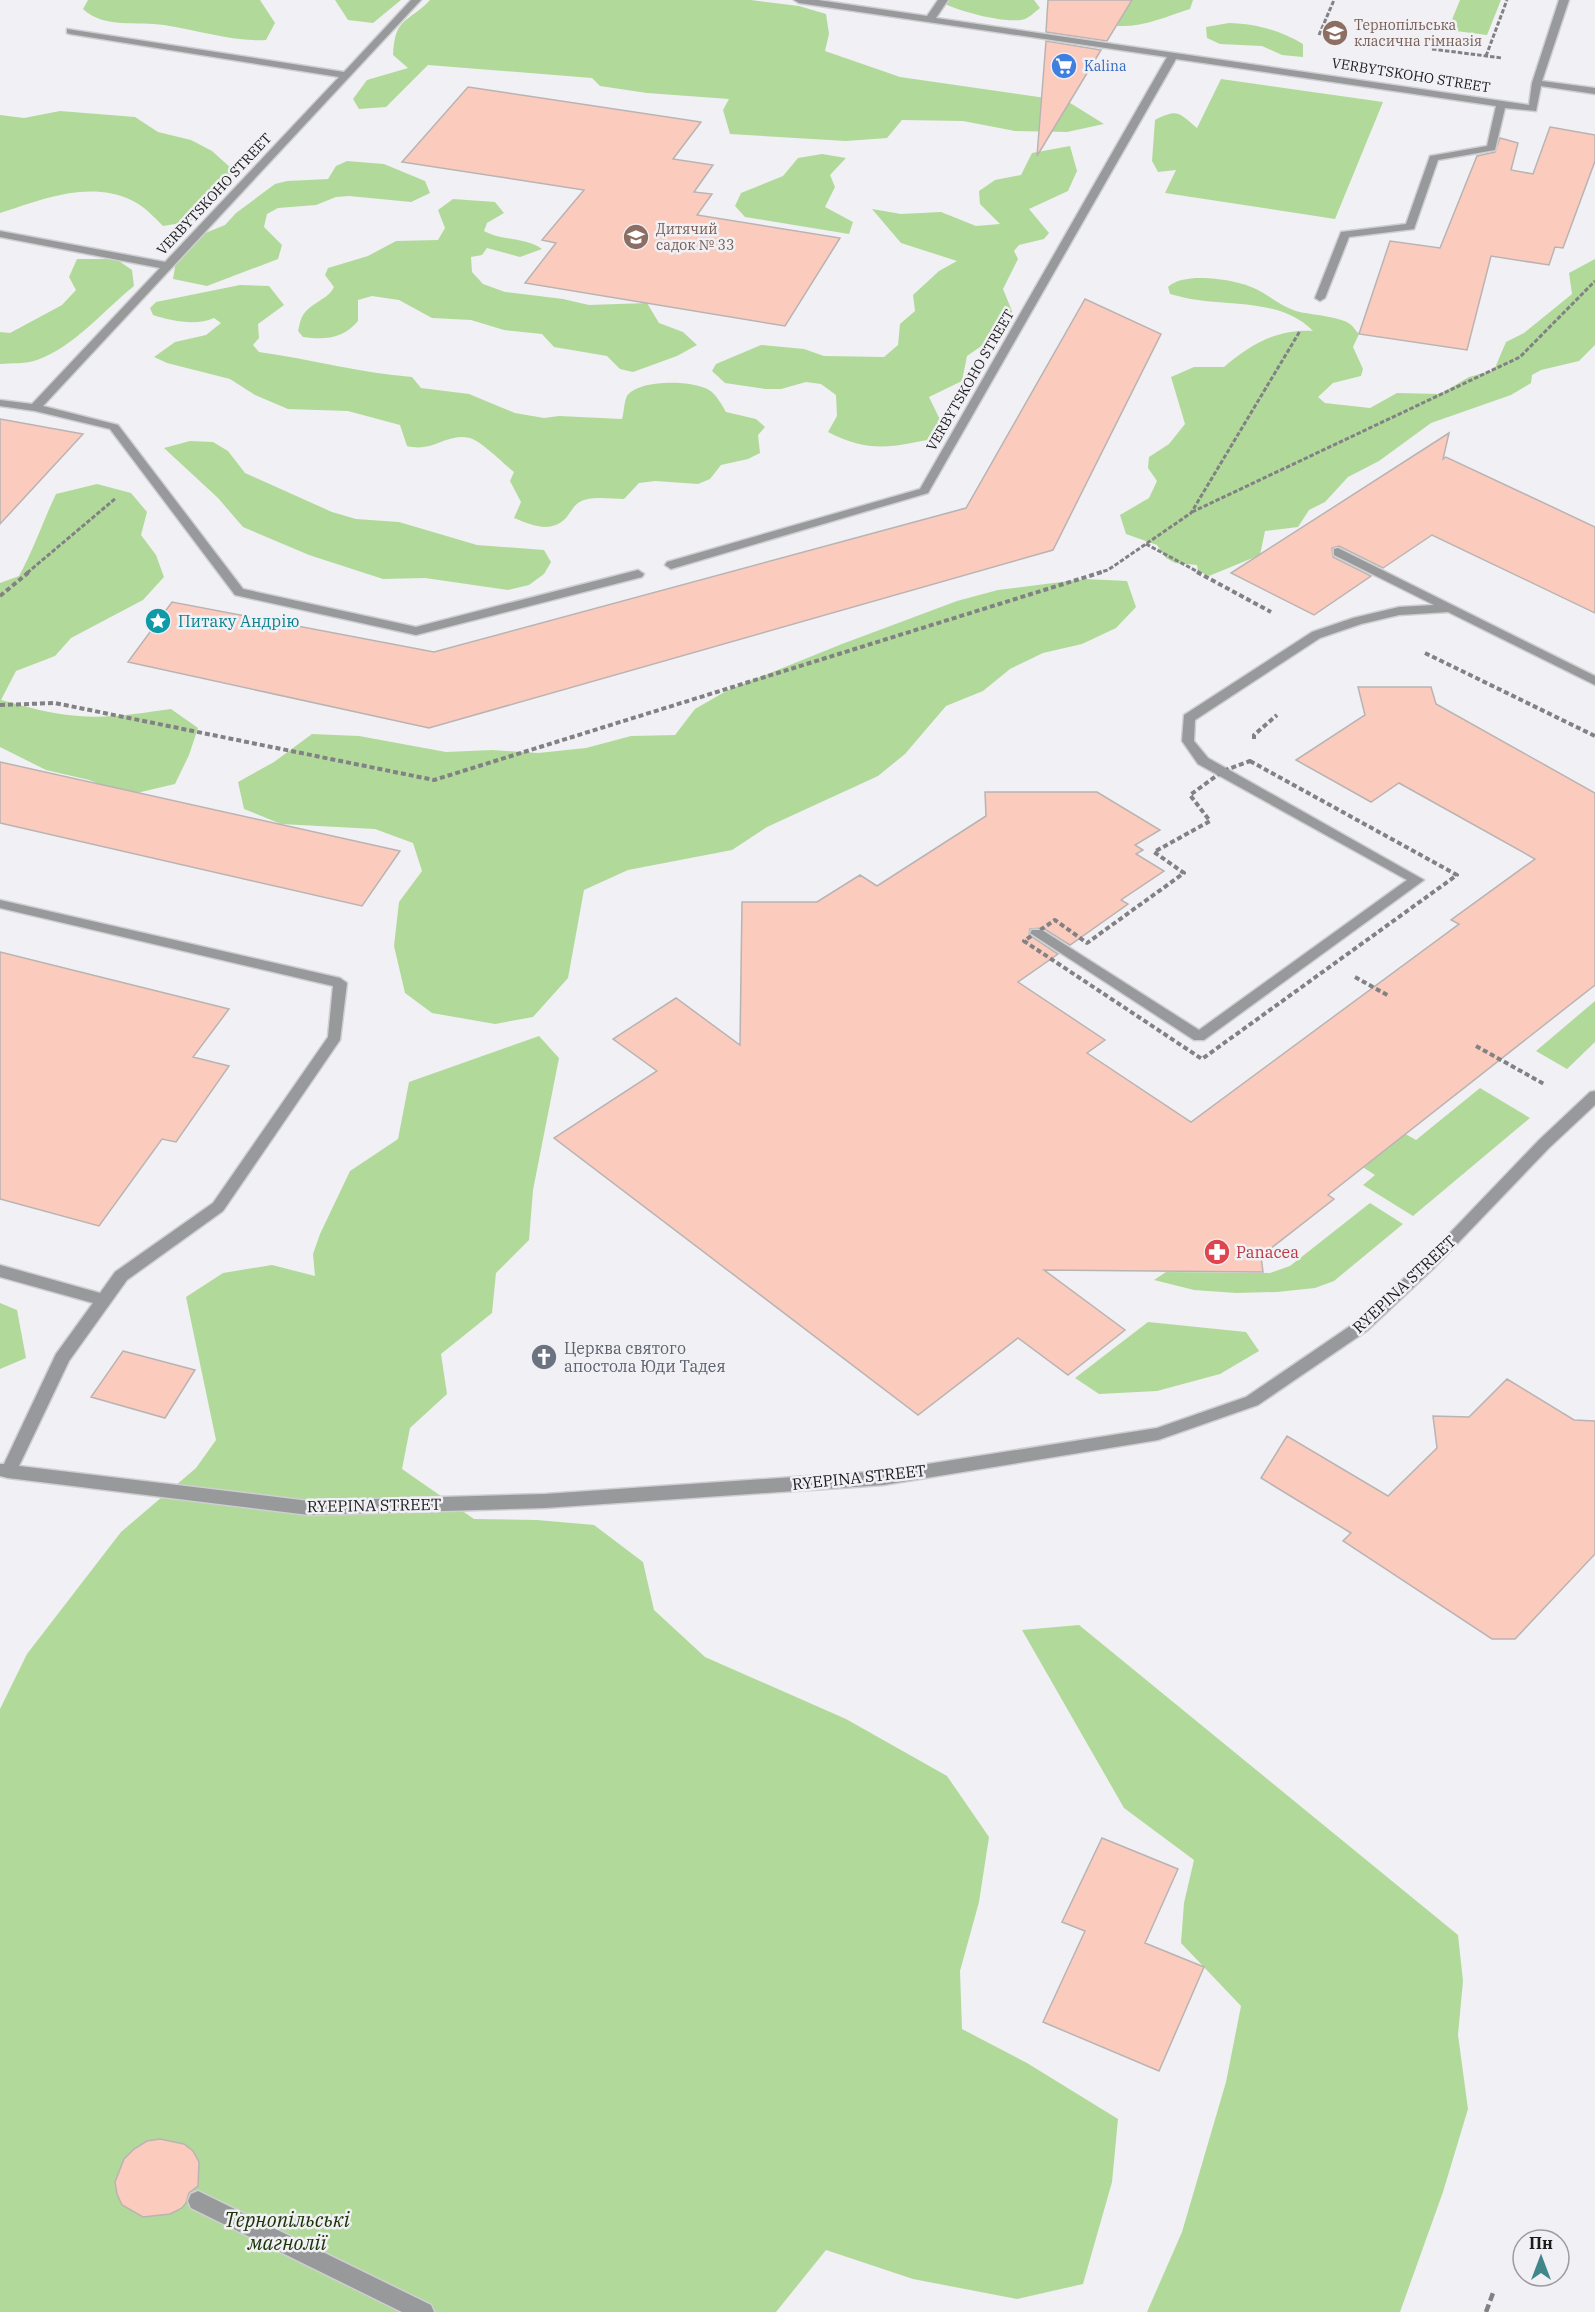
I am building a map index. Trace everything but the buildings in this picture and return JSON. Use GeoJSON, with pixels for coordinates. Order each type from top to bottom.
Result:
{"type":"FeatureCollection","features":[{"type":"Feature","properties":{"kind":"street","name":"VERBYTSKOHO STREET"},"geometry":{"type":"LineString","coordinates":[[35,408],[416,0]]}},
{"type":"Feature","properties":{"kind":"street","name":"VERBYTSKOHO STREET"},"geometry":{"type":"LineString","coordinates":[[799,0],[1533,109],[1537,83],[1564,0]]}},
{"type":"Feature","properties":{"kind":"street"},"geometry":{"type":"LineString","coordinates":[[931,18],[943,0]]}},
{"type":"Feature","properties":{"kind":"street"},"geometry":{"type":"LineString","coordinates":[[70,31],[346,75]]}},
{"type":"Feature","properties":{"kind":"street","name":"VERBYTSKOHO STREET"},"geometry":{"type":"LineString","coordinates":[[671,565],[924,491],[1173,55]]}},
{"type":"Feature","properties":{"kind":"street"},"geometry":{"type":"LineString","coordinates":[[1537,83],[1595,92]]}},
{"type":"Feature","properties":{"kind":"street"},"geometry":{"type":"LineString","coordinates":[[1320,298],[1345,234],[1410,227],[1434,158],[1491,148],[1501,104]]}},
{"type":"Feature","properties":{"kind":"street"},"geometry":{"type":"LineString","coordinates":[[0,234],[167,266]]}},
{"type":"Feature","properties":{"kind":"street"},"geometry":{"type":"LineString","coordinates":[[0,403],[35,408],[114,427],[239,592],[416,631],[638,574]]}},
{"type":"Feature","properties":{"kind":"street"},"geometry":{"type":"LineString","coordinates":[[1338,552],[1595,681]]}},
{"type":"Feature","properties":{"kind":"street"},"geometry":{"type":"LineString","coordinates":[[1037,933],[1199,1038],[1417,880],[1203,761],[1188,741],[1189,718],[1316,636],[1357,621],[1399,611],[1449,608]]}},
{"type":"Feature","properties":{"kind":"street"},"geometry":{"type":"LineString","coordinates":[[0,904],[340,982],[335,1038],[218,1207],[121,1276],[62,1358],[4,1471]]}},
{"type":"Feature","properties":{"kind":"street","name":"RYEPINA STREET"},"geometry":{"type":"LineString","coordinates":[[4,1471],[309,1508],[533,1501],[883,1478],[1158,1434],[1252,1401],[1362,1326],[1428,1265],[1589,1101]]}},
{"type":"Feature","properties":{"kind":"street"},"geometry":{"type":"LineString","coordinates":[[0,1271],[104,1300]]}},
{"type":"Feature","properties":{"kind":"street"},"geometry":{"type":"LineString","coordinates":[[198,2201],[424,2312]]}},
{"type":"Feature","properties":{"kind":"path"},"geometry":{"type":"LineString","coordinates":[[1486,56],[1507,0]]}},
{"type":"Feature","properties":{"kind":"path"},"geometry":{"type":"LineString","coordinates":[[0,705],[55,703],[434,780],[1108,570],[1191,513],[1520,357],[1595,281]]}},
{"type":"Feature","properties":{"kind":"path"},"geometry":{"type":"LineString","coordinates":[[1191,513],[1320,298]]}},
{"type":"Feature","properties":{"kind":"path"},"geometry":{"type":"LineString","coordinates":[[0,596],[147,471]]}},
{"type":"Feature","properties":{"kind":"path"},"geometry":{"type":"LineString","coordinates":[[1145,544],[1316,636]]}},
{"type":"Feature","properties":{"kind":"path"},"geometry":{"type":"LineString","coordinates":[[1424,652],[1595,736]]}},
{"type":"Feature","properties":{"kind":"path"},"geometry":{"type":"LineString","coordinates":[[1253,744],[1254,735],[1280,712]]}},
{"type":"Feature","properties":{"kind":"path"},"geometry":{"type":"LineString","coordinates":[[1250,761],[1251,752]]}},
{"type":"Feature","properties":{"kind":"path"},"geometry":{"type":"LineString","coordinates":[[1250,761],[1457,875],[1202,1059],[1024,942],[1056,920],[1087,943],[1184,873],[1154,852],[1210,821],[1190,795],[1223,771],[1250,761]]}},
{"type":"Feature","properties":{"kind":"path"},"geometry":{"type":"LineString","coordinates":[[1334,965],[1343,970]]}},
{"type":"Feature","properties":{"kind":"path"},"geometry":{"type":"LineString","coordinates":[[1352,975],[1389,996]]}},
{"type":"Feature","properties":{"kind":"path"},"geometry":{"type":"LineString","coordinates":[[1476,1046],[1589,1101]]}},
{"type":"Feature","properties":{"kind":"path"},"geometry":{"type":"LineString","coordinates":[[1486,2312],[1493,2293]]}},
{"type":"Feature","properties":{"kind":"green space"},"geometry":{"type":"Polygon","coordinates":[[[88,0],[260,0],[275,23],[266,40],[240,39],[164,25],[111,22],[91,15],[83,9],[88,0]]]}},
{"type":"Feature","properties":{"kind":"green space"},"geometry":{"type":"Polygon","coordinates":[[[335,0],[401,0],[373,23],[348,20],[335,0]]]}},
{"type":"Feature","properties":{"kind":"green space"},"geometry":{"type":"Polygon","coordinates":[[[430,0],[751,0],[799,6],[826,14],[829,34],[825,51],[900,77],[1067,101],[1104,124],[1067,132],[1015,131],[963,121],[902,120],[887,138],[846,141],[730,134],[723,110],[729,99],[647,93],[600,86],[592,78],[428,65],[386,107],[359,109],[353,99],[367,80],[408,68],[393,55],[396,33],[404,22],[430,0]]]}},
{"type":"Feature","properties":{"kind":"green space"},"geometry":{"type":"Polygon","coordinates":[[[937,0],[1034,0],[1040,8],[1025,19],[1006,20],[967,12],[937,0]]]}},
{"type":"Feature","properties":{"kind":"green space"},"geometry":{"type":"Polygon","coordinates":[[[1066,0],[1193,0],[1190,9],[1140,24],[1115,26],[1089,18],[1066,0]]]}},
{"type":"Feature","properties":{"kind":"green space"},"geometry":{"type":"Polygon","coordinates":[[[1460,0],[1501,0],[1487,35],[1456,31],[1456,28],[1449,27],[1460,0]]]}},
{"type":"Feature","properties":{"kind":"green space"},"geometry":{"type":"Polygon","coordinates":[[[1229,23],[1258,26],[1285,35],[1303,44],[1303,57],[1282,55],[1262,46],[1220,44],[1207,38],[1206,27],[1229,23]]]}},
{"type":"Feature","properties":{"kind":"green space"},"geometry":{"type":"Polygon","coordinates":[[[1221,79],[1383,102],[1335,219],[1165,193],[1176,170],[1158,172],[1152,161],[1155,120],[1174,113],[1182,116],[1197,128],[1221,79]]]}},
{"type":"Feature","properties":{"kind":"green space"},"geometry":{"type":"Polygon","coordinates":[[[60,111],[135,117],[158,132],[191,140],[212,151],[232,169],[227,184],[218,199],[199,217],[163,226],[135,202],[115,194],[98,192],[65,194],[0,213],[0,115],[24,118],[60,111]]]}},
{"type":"Feature","properties":{"kind":"green space"},"geometry":{"type":"Polygon","coordinates":[[[1070,146],[1077,171],[1068,191],[1029,209],[1049,233],[1044,239],[1019,245],[1014,251],[1018,259],[1003,289],[1012,311],[1009,327],[967,356],[962,381],[929,397],[944,428],[942,437],[897,445],[858,444],[828,432],[837,416],[836,395],[821,384],[806,382],[781,389],[765,389],[725,383],[712,371],[716,364],[761,345],[804,349],[824,356],[884,357],[898,345],[900,324],[915,311],[913,295],[939,271],[957,261],[901,243],[872,209],[901,214],[941,212],[976,226],[1000,224],[980,204],[979,191],[995,180],[1021,175],[1032,153],[1070,146]]]}},
{"type":"Feature","properties":{"kind":"green space"},"geometry":{"type":"Polygon","coordinates":[[[822,154],[846,158],[830,175],[835,187],[825,207],[853,222],[849,234],[745,217],[735,206],[741,193],[783,176],[798,158],[822,154]]]}},
{"type":"Feature","properties":{"kind":"green space"},"geometry":{"type":"Polygon","coordinates":[[[347,161],[384,164],[425,181],[430,193],[411,202],[349,196],[336,197],[316,205],[278,208],[267,214],[264,227],[282,245],[278,259],[207,286],[173,279],[178,249],[193,238],[225,225],[236,213],[275,184],[287,181],[328,179],[336,166],[347,161]]]}},
{"type":"Feature","properties":{"kind":"green space"},"geometry":{"type":"Polygon","coordinates":[[[453,199],[495,202],[504,213],[487,223],[484,231],[542,249],[520,257],[487,248],[482,255],[471,257],[472,272],[483,284],[505,292],[563,299],[589,305],[647,303],[659,323],[683,332],[697,345],[677,356],[633,372],[620,369],[607,356],[554,347],[542,334],[504,330],[471,320],[432,318],[399,300],[372,296],[358,300],[358,321],[346,332],[326,338],[303,337],[298,331],[305,312],[334,287],[325,275],[328,268],[368,256],[396,241],[438,240],[445,228],[438,210],[453,199]]]}},
{"type":"Feature","properties":{"kind":"green space"},"geometry":{"type":"Polygon","coordinates":[[[77,259],[116,259],[132,270],[134,286],[88,328],[51,354],[28,362],[0,364],[0,332],[10,333],[62,305],[76,290],[69,277],[77,259]]]}},
{"type":"Feature","properties":{"kind":"green space"},"geometry":{"type":"Polygon","coordinates":[[[1595,259],[1595,345],[1579,361],[1541,370],[1532,375],[1531,383],[1511,395],[1431,423],[1379,461],[1348,477],[1325,502],[1309,510],[1298,527],[1265,531],[1260,555],[1209,576],[1198,571],[1197,565],[1175,563],[1166,558],[1157,545],[1126,534],[1120,515],[1149,498],[1157,481],[1148,468],[1149,457],[1169,444],[1185,424],[1171,377],[1194,367],[1224,367],[1244,351],[1276,335],[1313,331],[1301,321],[1273,309],[1194,300],[1170,294],[1168,287],[1175,282],[1185,279],[1210,278],[1236,282],[1256,289],[1296,311],[1332,317],[1350,324],[1359,334],[1353,347],[1363,369],[1361,376],[1333,383],[1318,397],[1325,403],[1370,408],[1397,393],[1440,394],[1469,377],[1494,370],[1506,342],[1524,333],[1572,294],[1569,273],[1595,259]]]}},
{"type":"Feature","properties":{"kind":"green space"},"geometry":{"type":"Polygon","coordinates":[[[240,285],[269,286],[284,305],[258,324],[259,338],[253,345],[259,352],[412,377],[421,388],[469,394],[515,413],[544,418],[559,416],[622,419],[626,398],[633,390],[654,384],[691,384],[712,392],[726,412],[756,419],[765,427],[758,435],[760,453],[748,459],[721,465],[710,479],[698,484],[655,481],[639,483],[624,499],[594,498],[583,501],[554,526],[541,527],[527,523],[514,518],[521,502],[510,481],[514,472],[475,440],[462,437],[425,447],[407,446],[400,425],[348,411],[288,409],[255,395],[230,379],[167,363],[154,357],[175,342],[206,335],[221,323],[214,318],[192,322],[176,321],[153,315],[150,308],[156,302],[240,285]]]}},
{"type":"Feature","properties":{"kind":"green space"},"geometry":{"type":"Polygon","coordinates":[[[190,441],[213,442],[228,451],[245,473],[332,512],[356,519],[399,522],[477,545],[544,550],[551,562],[544,574],[529,585],[508,590],[425,578],[383,579],[309,555],[243,527],[218,498],[164,448],[190,441]]]}},
{"type":"Feature","properties":{"kind":"green space"},"geometry":{"type":"Polygon","coordinates":[[[97,484],[131,493],[147,512],[141,535],[156,555],[164,577],[143,600],[71,638],[55,656],[16,671],[1,700],[49,712],[90,717],[171,709],[198,728],[189,755],[175,784],[128,795],[89,780],[46,770],[0,747],[0,583],[19,576],[56,494],[97,484]]]}},
{"type":"Feature","properties":{"kind":"green space"},"geometry":{"type":"Polygon","coordinates":[[[1085,579],[1127,581],[1136,607],[1116,628],[1082,644],[1043,653],[1010,669],[983,691],[946,706],[905,754],[878,776],[767,827],[732,850],[628,870],[584,890],[568,978],[533,1017],[495,1024],[432,1013],[405,993],[394,946],[399,902],[422,871],[413,843],[375,829],[281,824],[244,809],[238,782],[274,762],[312,734],[359,736],[446,752],[492,750],[538,753],[586,748],[631,736],[675,735],[695,709],[728,690],[842,644],[957,601],[998,590],[1085,579]]]}},
{"type":"Feature","properties":{"kind":"green space"},"geometry":{"type":"Polygon","coordinates":[[[1595,1001],[1595,1042],[1567,1069],[1536,1051],[1595,1001]]]}},
{"type":"Feature","properties":{"kind":"green space","name":"Тернопільські магнолії"},"geometry":{"type":"Polygon","coordinates":[[[539,1036],[559,1058],[533,1190],[529,1240],[496,1273],[492,1313],[441,1354],[447,1394],[410,1428],[402,1469],[474,1519],[537,1520],[594,1525],[643,1562],[654,1610],[705,1657],[846,1719],[947,1776],[989,1837],[979,1902],[960,1971],[962,2029],[1027,2063],[1118,2119],[1112,2182],[1083,2284],[1017,2299],[913,2279],[826,2250],[776,2312],[0,2312],[0,1709],[27,1654],[121,1532],[196,1468],[216,1440],[186,1297],[223,1273],[272,1265],[315,1276],[313,1254],[350,1171],[398,1139],[409,1082],[539,1036]]]}},
{"type":"Feature","properties":{"kind":"green space"},"geometry":{"type":"Polygon","coordinates":[[[1480,1088],[1530,1118],[1413,1216],[1363,1185],[1375,1175],[1361,1166],[1402,1132],[1416,1140],[1480,1088]]]}},
{"type":"Feature","properties":{"kind":"green space"},"geometry":{"type":"Polygon","coordinates":[[[1370,1203],[1403,1224],[1334,1281],[1315,1288],[1236,1293],[1194,1290],[1154,1280],[1166,1272],[1270,1273],[1290,1266],[1370,1203]]]}},
{"type":"Feature","properties":{"kind":"green space"},"geometry":{"type":"Polygon","coordinates":[[[0,1303],[17,1310],[26,1358],[0,1369],[0,1303]]]}},
{"type":"Feature","properties":{"kind":"green space"},"geometry":{"type":"Polygon","coordinates":[[[1148,1322],[1246,1332],[1259,1351],[1220,1374],[1157,1391],[1099,1394],[1075,1378],[1148,1322]]]}},
{"type":"Feature","properties":{"kind":"green space"},"geometry":{"type":"Polygon","coordinates":[[[1079,1625],[1458,1935],[1463,1981],[1458,2035],[1468,2109],[1443,2192],[1400,2312],[1147,2312],[1182,2232],[1226,2082],[1241,2006],[1181,1943],[1184,1903],[1194,1860],[1124,1808],[1022,1630],[1079,1625]]]}},
{"type":"Feature","properties":{"kind":"place","name":"Тернопільська класична гімназія"},"geometry":{"type":"Point","coordinates":[1335,33]}},
{"type":"Feature","properties":{"kind":"place","name":"Kalina"},"geometry":{"type":"Point","coordinates":[1064,66]}},
{"type":"Feature","properties":{"kind":"place","name":"Дитячий садок № 33"},"geometry":{"type":"Point","coordinates":[636,237]}},
{"type":"Feature","properties":{"kind":"place","name":"Питаку Андрію"},"geometry":{"type":"Point","coordinates":[158,621]}},
{"type":"Feature","properties":{"kind":"place","name":"Panacea"},"geometry":{"type":"Point","coordinates":[1217,1252]}},
{"type":"Feature","properties":{"kind":"place","name":"Церква святого апостола Юди Тадея"},"geometry":{"type":"Point","coordinates":[544,1357]}}]}
